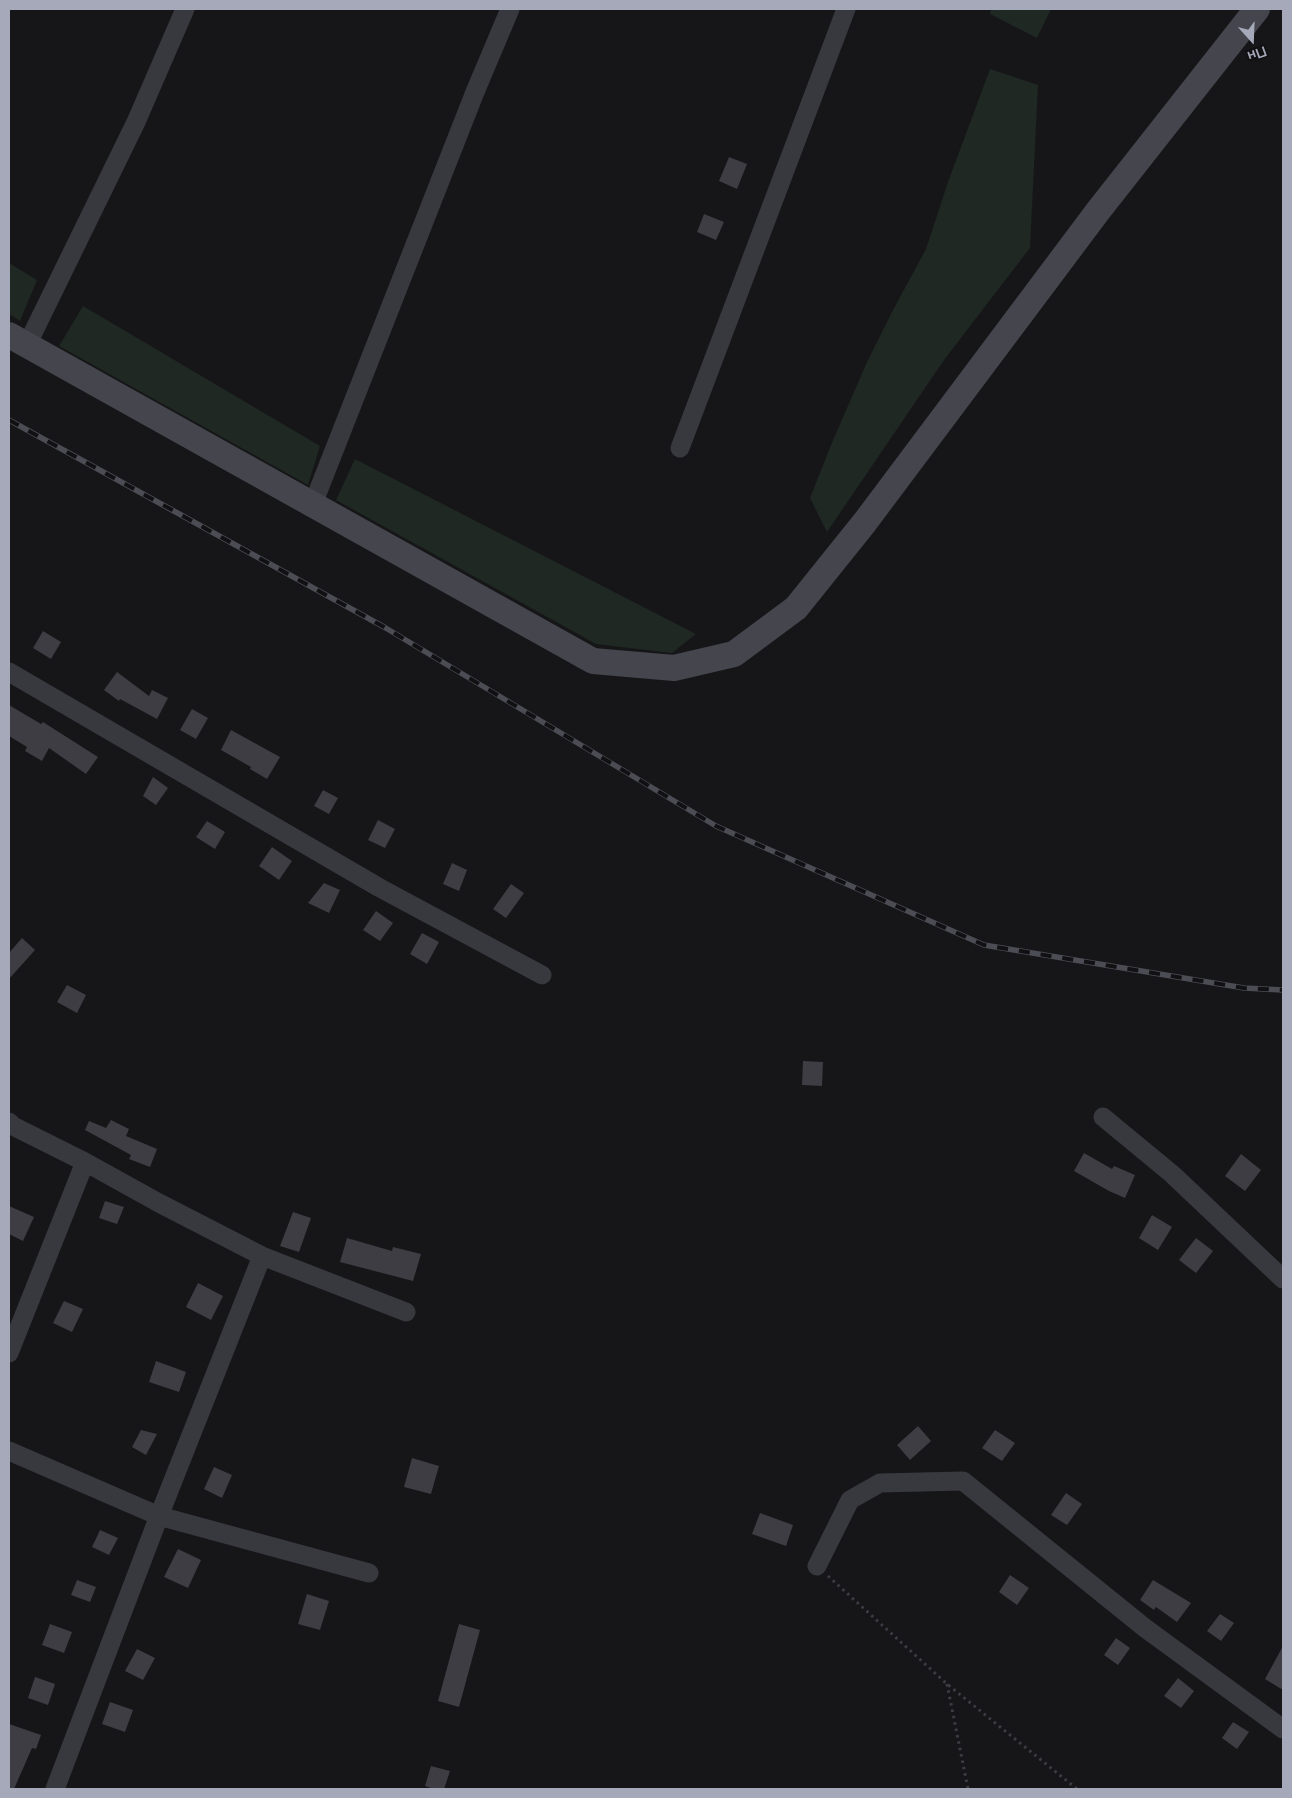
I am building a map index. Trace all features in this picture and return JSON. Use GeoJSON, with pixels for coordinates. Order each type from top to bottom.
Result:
{"type":"FeatureCollection","features":[{"type":"Feature","properties":{"kind":"street"},"geometry":{"type":"LineString","coordinates":[[185,9],[136,122],[18,340],[593,661],[674,668],[734,654],[796,608],[865,522],[1098,211],[1257,9]]}},
{"type":"Feature","properties":{"kind":"street"},"geometry":{"type":"LineString","coordinates":[[313,504],[474,92],[510,9]]}},
{"type":"Feature","properties":{"kind":"street"},"geometry":{"type":"LineString","coordinates":[[680,448],[846,9]]}},
{"type":"Feature","properties":{"kind":"street"},"geometry":{"type":"LineString","coordinates":[[9,672],[380,888],[542,975]]}},
{"type":"Feature","properties":{"kind":"street"},"geometry":{"type":"LineString","coordinates":[[1103,1117],[1172,1174],[1283,1279]]}},
{"type":"Feature","properties":{"kind":"street"},"geometry":{"type":"LineString","coordinates":[[9,1122],[13,1126],[85,1162],[158,1203],[262,1256],[406,1312]]}},
{"type":"Feature","properties":{"kind":"street"},"geometry":{"type":"LineString","coordinates":[[9,1353],[85,1162]]}},
{"type":"Feature","properties":{"kind":"street"},"geometry":{"type":"LineString","coordinates":[[55,1789],[159,1516],[262,1256]]}},
{"type":"Feature","properties":{"kind":"street"},"geometry":{"type":"LineString","coordinates":[[9,1451],[159,1516],[369,1573]]}},
{"type":"Feature","properties":{"kind":"street"},"geometry":{"type":"LineString","coordinates":[[817,1566],[850,1500],[880,1483],[962,1480],[1145,1628],[1283,1728]]}},
{"type":"Feature","properties":{"kind":"path"},"geometry":{"type":"LineString","coordinates":[[817,1566],[947,1684],[1077,1789]]}},
{"type":"Feature","properties":{"kind":"path"},"geometry":{"type":"LineString","coordinates":[[947,1684],[968,1789]]}},
{"type":"Feature","properties":{"kind":"shaded area"},"geometry":{"type":"Polygon","coordinates":[[[991,9],[1051,9],[1037,38],[990,14],[991,9]]]}},
{"type":"Feature","properties":{"kind":"shaded area"},"geometry":{"type":"Polygon","coordinates":[[[990,69],[1038,85],[1030,248],[944,360],[827,532],[810,498],[867,362],[926,249],[948,182],[990,69]]]}},
{"type":"Feature","properties":{"kind":"shaded area"},"geometry":{"type":"Polygon","coordinates":[[[9,263],[37,280],[20,321],[9,314],[9,263]]]}},
{"type":"Feature","properties":{"kind":"shaded area"},"geometry":{"type":"Polygon","coordinates":[[[83,306],[320,446],[308,485],[59,346],[83,306]]]}},
{"type":"Feature","properties":{"kind":"shaded area"},"geometry":{"type":"Polygon","coordinates":[[[355,459],[696,634],[672,653],[596,644],[336,500],[355,459]]]}},
{"type":"Feature","properties":{"kind":"building"},"geometry":{"type":"Polygon","coordinates":[[[729,157],[747,164],[737,189],[719,181],[729,157]]]}},
{"type":"Feature","properties":{"kind":"building"},"geometry":{"type":"Polygon","coordinates":[[[704,214],[724,222],[716,240],[697,232],[704,214]]]}},
{"type":"Feature","properties":{"kind":"building"},"geometry":{"type":"Polygon","coordinates":[[[43,631],[61,642],[51,659],[33,648],[43,631]]]}},
{"type":"Feature","properties":{"kind":"building"},"geometry":{"type":"Polygon","coordinates":[[[117,672],[149,696],[152,690],[168,698],[157,719],[120,699],[119,701],[104,690],[117,672]]]}},
{"type":"Feature","properties":{"kind":"building"},"geometry":{"type":"Polygon","coordinates":[[[9,705],[41,724],[43,722],[98,757],[86,774],[49,748],[42,761],[25,751],[27,747],[9,736],[9,705]]]}},
{"type":"Feature","properties":{"kind":"building"},"geometry":{"type":"Polygon","coordinates":[[[192,709],[208,718],[196,739],[180,730],[192,709]]]}},
{"type":"Feature","properties":{"kind":"building"},"geometry":{"type":"Polygon","coordinates":[[[231,730],[280,757],[267,779],[250,769],[251,767],[221,750],[231,730]]]}},
{"type":"Feature","properties":{"kind":"building"},"geometry":{"type":"Polygon","coordinates":[[[153,777],[168,788],[156,805],[143,796],[153,777]]]}},
{"type":"Feature","properties":{"kind":"building"},"geometry":{"type":"Polygon","coordinates":[[[323,790],[338,798],[329,814],[314,806],[323,790]]]}},
{"type":"Feature","properties":{"kind":"building"},"geometry":{"type":"Polygon","coordinates":[[[378,820],[395,829],[385,848],[368,840],[378,820]]]}},
{"type":"Feature","properties":{"kind":"building"},"geometry":{"type":"Polygon","coordinates":[[[207,821],[225,832],[215,849],[196,837],[207,821]]]}},
{"type":"Feature","properties":{"kind":"building"},"geometry":{"type":"Polygon","coordinates":[[[272,847],[292,861],[279,880],[259,866],[272,847]]]}},
{"type":"Feature","properties":{"kind":"building"},"geometry":{"type":"Polygon","coordinates":[[[452,863],[467,870],[459,891],[443,884],[452,863]]]}},
{"type":"Feature","properties":{"kind":"building"},"geometry":{"type":"Polygon","coordinates":[[[324,883],[340,890],[329,913],[308,903],[324,883]]]}},
{"type":"Feature","properties":{"kind":"building"},"geometry":{"type":"Polygon","coordinates":[[[511,884],[524,893],[506,918],[493,909],[511,884]]]}},
{"type":"Feature","properties":{"kind":"building"},"geometry":{"type":"Polygon","coordinates":[[[376,911],[393,923],[380,941],[363,930],[376,911]]]}},
{"type":"Feature","properties":{"kind":"building"},"geometry":{"type":"Polygon","coordinates":[[[422,933],[439,942],[427,964],[410,954],[422,933]]]}},
{"type":"Feature","properties":{"kind":"building"},"geometry":{"type":"Polygon","coordinates":[[[22,938],[35,950],[9,979],[9,953],[22,938]]]}},
{"type":"Feature","properties":{"kind":"building"},"geometry":{"type":"Polygon","coordinates":[[[67,985],[86,995],[77,1013],[57,1002],[67,985]]]}},
{"type":"Feature","properties":{"kind":"building"},"geometry":{"type":"Polygon","coordinates":[[[803,1061],[823,1062],[822,1086],[802,1085],[803,1061]]]}},
{"type":"Feature","properties":{"kind":"building"},"geometry":{"type":"Polygon","coordinates":[[[111,1120],[129,1129],[126,1136],[157,1149],[150,1167],[129,1159],[131,1155],[85,1130],[89,1121],[106,1128],[111,1120]]]}},
{"type":"Feature","properties":{"kind":"building"},"geometry":{"type":"Polygon","coordinates":[[[1084,1153],[1112,1169],[1114,1166],[1135,1175],[1125,1198],[1074,1171],[1084,1153]]]}},
{"type":"Feature","properties":{"kind":"building"},"geometry":{"type":"Polygon","coordinates":[[[1241,1154],[1261,1170],[1245,1191],[1225,1176],[1241,1154]]]}},
{"type":"Feature","properties":{"kind":"building"},"geometry":{"type":"Polygon","coordinates":[[[105,1201],[124,1207],[117,1224],[99,1218],[105,1201]]]}},
{"type":"Feature","properties":{"kind":"building"},"geometry":{"type":"Polygon","coordinates":[[[9,1206],[34,1217],[23,1241],[9,1234],[9,1206]]]}},
{"type":"Feature","properties":{"kind":"building"},"geometry":{"type":"Polygon","coordinates":[[[293,1212],[311,1218],[299,1252],[280,1246],[293,1212]]]}},
{"type":"Feature","properties":{"kind":"building"},"geometry":{"type":"Polygon","coordinates":[[[1152,1215],[1172,1227],[1158,1250],[1139,1238],[1152,1215]]]}},
{"type":"Feature","properties":{"kind":"building"},"geometry":{"type":"Polygon","coordinates":[[[347,1238],[392,1251],[393,1247],[421,1254],[413,1281],[340,1262],[347,1238]]]}},
{"type":"Feature","properties":{"kind":"building"},"geometry":{"type":"Polygon","coordinates":[[[1196,1238],[1213,1251],[1196,1273],[1179,1260],[1196,1238]]]}},
{"type":"Feature","properties":{"kind":"building"},"geometry":{"type":"Polygon","coordinates":[[[198,1283],[223,1296],[211,1320],[186,1307],[198,1283]]]}},
{"type":"Feature","properties":{"kind":"building"},"geometry":{"type":"Polygon","coordinates":[[[64,1301],[83,1309],[72,1332],[53,1323],[64,1301]]]}},
{"type":"Feature","properties":{"kind":"building"},"geometry":{"type":"Polygon","coordinates":[[[156,1361],[186,1372],[179,1392],[149,1382],[156,1361]]]}},
{"type":"Feature","properties":{"kind":"building"},"geometry":{"type":"Polygon","coordinates":[[[918,1426],[931,1441],[910,1460],[897,1445],[918,1426]]]}},
{"type":"Feature","properties":{"kind":"building"},"geometry":{"type":"Polygon","coordinates":[[[141,1430],[157,1434],[146,1455],[132,1447],[141,1430]]]}},
{"type":"Feature","properties":{"kind":"building"},"geometry":{"type":"Polygon","coordinates":[[[995,1430],[1015,1443],[1002,1461],[982,1448],[995,1430]]]}},
{"type":"Feature","properties":{"kind":"building"},"geometry":{"type":"Polygon","coordinates":[[[412,1458],[439,1466],[431,1494],[404,1487],[412,1458]]]}},
{"type":"Feature","properties":{"kind":"building"},"geometry":{"type":"Polygon","coordinates":[[[214,1467],[232,1475],[222,1498],[204,1489],[214,1467]]]}},
{"type":"Feature","properties":{"kind":"building"},"geometry":{"type":"Polygon","coordinates":[[[1066,1493],[1082,1504],[1067,1525],[1051,1515],[1066,1493]]]}},
{"type":"Feature","properties":{"kind":"building"},"geometry":{"type":"Polygon","coordinates":[[[760,1513],[793,1525],[786,1546],[752,1534],[760,1513]]]}},
{"type":"Feature","properties":{"kind":"building"},"geometry":{"type":"Polygon","coordinates":[[[100,1530],[118,1538],[109,1555],[92,1547],[100,1530]]]}},
{"type":"Feature","properties":{"kind":"building"},"geometry":{"type":"Polygon","coordinates":[[[178,1549],[201,1560],[188,1588],[164,1577],[178,1549]]]}},
{"type":"Feature","properties":{"kind":"building"},"geometry":{"type":"Polygon","coordinates":[[[1010,1575],[1029,1588],[1017,1605],[999,1592],[1010,1575]]]}},
{"type":"Feature","properties":{"kind":"building"},"geometry":{"type":"Polygon","coordinates":[[[77,1580],[96,1587],[90,1602],[71,1595],[77,1580]]]}},
{"type":"Feature","properties":{"kind":"building"},"geometry":{"type":"Polygon","coordinates":[[[1153,1580],[1191,1603],[1177,1622],[1156,1607],[1154,1610],[1140,1600],[1153,1580]]]}},
{"type":"Feature","properties":{"kind":"building"},"geometry":{"type":"Polygon","coordinates":[[[307,1594],[329,1601],[320,1630],[298,1624],[307,1594]]]}},
{"type":"Feature","properties":{"kind":"building"},"geometry":{"type":"Polygon","coordinates":[[[1220,1614],[1234,1623],[1221,1641],[1207,1631],[1220,1614]]]}},
{"type":"Feature","properties":{"kind":"building"},"geometry":{"type":"Polygon","coordinates":[[[50,1624],[72,1632],[64,1653],[42,1645],[50,1624]]]}},
{"type":"Feature","properties":{"kind":"building"},"geometry":{"type":"Polygon","coordinates":[[[459,1624],[480,1630],[459,1707],[438,1701],[459,1624]]]}},
{"type":"Feature","properties":{"kind":"building"},"geometry":{"type":"Polygon","coordinates":[[[1116,1638],[1130,1648],[1118,1665],[1104,1655],[1116,1638]]]}},
{"type":"Feature","properties":{"kind":"building"},"geometry":{"type":"Polygon","coordinates":[[[1283,1646],[1283,1690],[1265,1679],[1283,1646]]]}},
{"type":"Feature","properties":{"kind":"building"},"geometry":{"type":"Polygon","coordinates":[[[137,1649],[155,1658],[143,1680],[125,1671],[137,1649]]]}},
{"type":"Feature","properties":{"kind":"building"},"geometry":{"type":"Polygon","coordinates":[[[35,1677],[55,1684],[48,1705],[28,1698],[35,1677]]]}},
{"type":"Feature","properties":{"kind":"building"},"geometry":{"type":"Polygon","coordinates":[[[1178,1678],[1194,1691],[1181,1708],[1164,1696],[1178,1678]]]}},
{"type":"Feature","properties":{"kind":"building"},"geometry":{"type":"Polygon","coordinates":[[[110,1702],[133,1710],[125,1732],[102,1724],[110,1702]]]}},
{"type":"Feature","properties":{"kind":"building"},"geometry":{"type":"Polygon","coordinates":[[[1233,1722],[1249,1732],[1237,1749],[1222,1738],[1233,1722]]]}},
{"type":"Feature","properties":{"kind":"building"},"geometry":{"type":"Polygon","coordinates":[[[9,1724],[41,1735],[36,1749],[32,1748],[14,1789],[9,1789],[9,1724]]]}},
{"type":"Feature","properties":{"kind":"building"},"geometry":{"type":"Polygon","coordinates":[[[431,1766],[450,1771],[444,1789],[434,1789],[425,1786],[431,1766]]]}},
{"type":"Feature","properties":{"kind":"railway"},"geometry":{"type":"LineString","coordinates":[[9,420],[384,627],[716,826],[984,945],[1244,988],[1283,990]]}}]}
